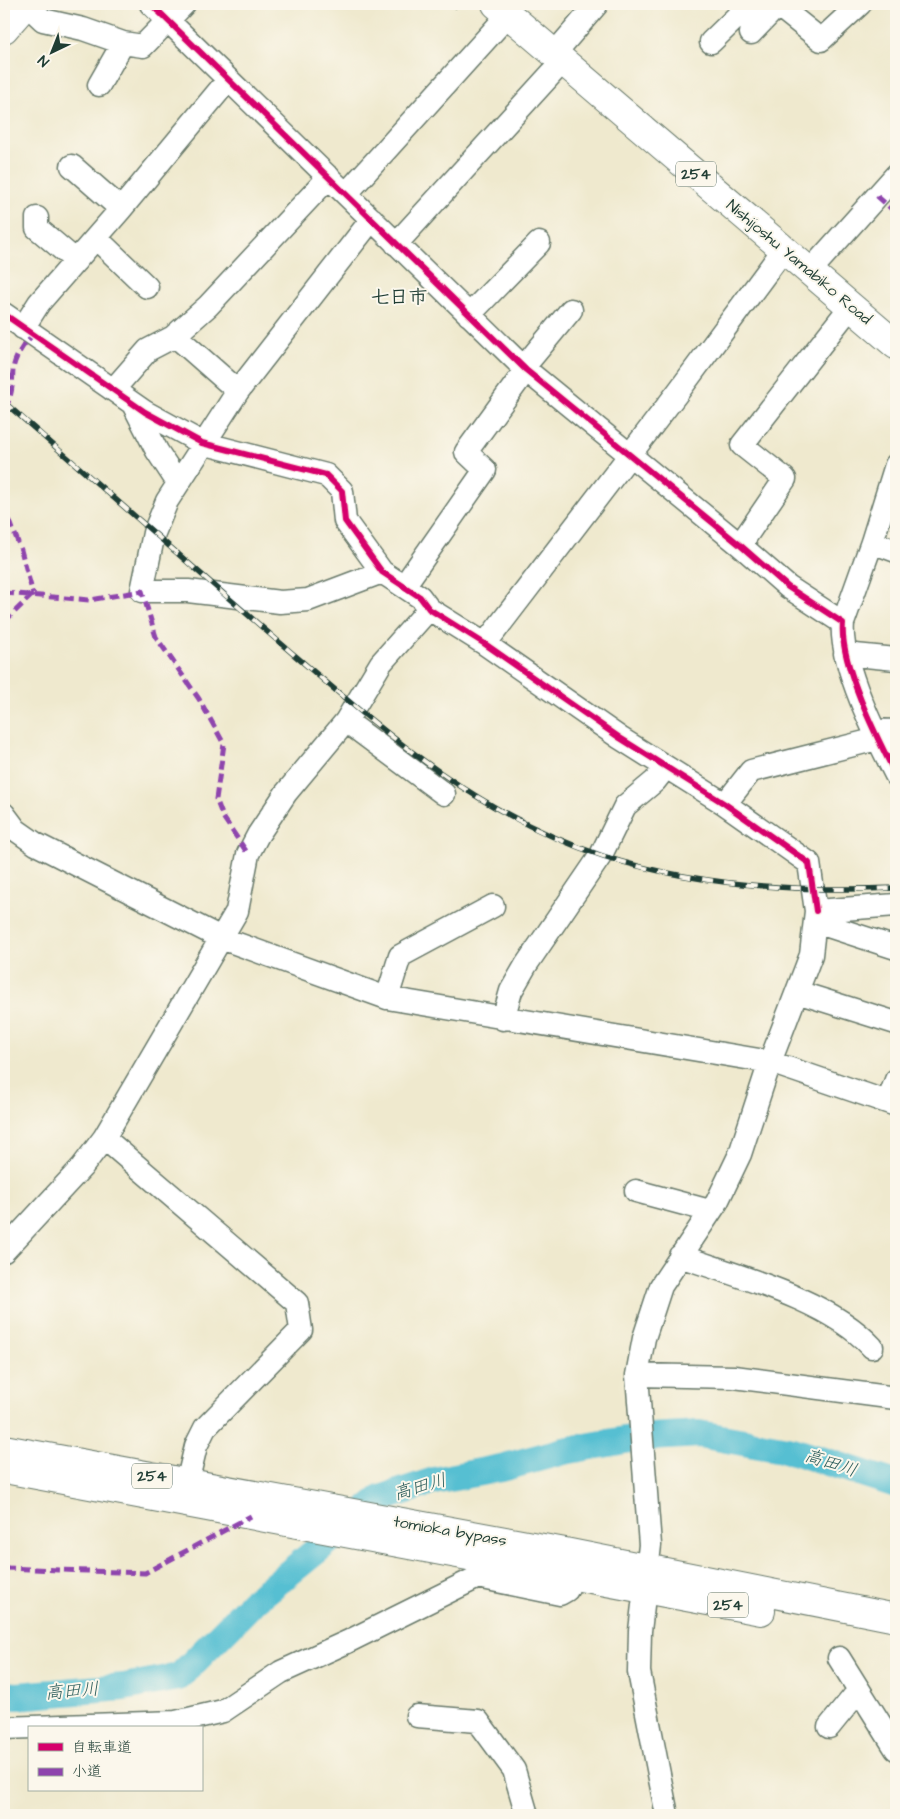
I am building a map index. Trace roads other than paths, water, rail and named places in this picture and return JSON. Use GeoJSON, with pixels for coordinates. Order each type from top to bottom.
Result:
{"type":"FeatureCollection","features":[{"type":"Feature","properties":{"kind":"highway","name":"Nishijoshu Yamabiko Road"},"geometry":{"type":"LineString","coordinates":[[502,9],[896,345]]}},
{"type":"Feature","properties":{"kind":"highway","name":"tomioka bypass"},"geometry":{"type":"LineString","coordinates":[[4,1449],[301,1504],[566,1566]]}},
{"type":"Feature","properties":{"kind":"highway","name":"tomioka bypass"},"geometry":{"type":"LineString","coordinates":[[4,1468],[269,1520],[896,1618]]}},
{"type":"Feature","properties":{"kind":"highway","name":"tomioka bypass"},"geometry":{"type":"LineString","coordinates":[[646,1579],[896,1636]]}},
{"type":"Feature","properties":{"kind":"street"},"geometry":{"type":"LineString","coordinates":[[151,4],[524,369],[740,545],[788,588],[843,623]]}},
{"type":"Feature","properties":{"kind":"street"},"geometry":{"type":"LineString","coordinates":[[15,13],[84,28],[123,43],[143,46],[184,4]]}},
{"type":"Feature","properties":{"kind":"street"},"geometry":{"type":"LineString","coordinates":[[396,244],[558,58],[596,4]]}},
{"type":"Feature","properties":{"kind":"street"},"geometry":{"type":"LineString","coordinates":[[711,42],[750,4]]}},
{"type":"Feature","properties":{"kind":"street"},"geometry":{"type":"LineString","coordinates":[[751,33],[777,4],[821,40],[860,4]]}},
{"type":"Feature","properties":{"kind":"street"},"geometry":{"type":"LineString","coordinates":[[346,194],[502,9]]}},
{"type":"Feature","properties":{"kind":"street"},"geometry":{"type":"LineString","coordinates":[[99,85],[123,43]]}},
{"type":"Feature","properties":{"kind":"street"},"geometry":{"type":"LineString","coordinates":[[23,328],[39,303],[121,209],[228,80]]}},
{"type":"Feature","properties":{"kind":"street"},"geometry":{"type":"LineString","coordinates":[[72,166],[121,209]]}},
{"type":"Feature","properties":{"kind":"street"},"geometry":{"type":"LineString","coordinates":[[810,271],[896,174]]}},
{"type":"Feature","properties":{"kind":"street"},"geometry":{"type":"LineString","coordinates":[[112,390],[148,350],[173,336],[208,306],[329,177]]}},
{"type":"Feature","properties":{"kind":"street"},"geometry":{"type":"LineString","coordinates":[[37,218],[37,228],[76,261]]}},
{"type":"Feature","properties":{"kind":"street"},"geometry":{"type":"LineString","coordinates":[[372,219],[238,391],[202,443],[167,501],[154,533],[142,591],[188,591],[280,602],[308,600],[382,572]]}},
{"type":"Feature","properties":{"kind":"street"},"geometry":{"type":"LineString","coordinates":[[96,238],[148,286]]}},
{"type":"Feature","properties":{"kind":"street"},"geometry":{"type":"LineString","coordinates":[[469,315],[539,243]]}},
{"type":"Feature","properties":{"kind":"street"},"geometry":{"type":"LineString","coordinates":[[485,644],[784,249]]}},
{"type":"Feature","properties":{"kind":"street"},"geometry":{"type":"LineString","coordinates":[[740,545],[785,479],[742,445],[850,306]]}},
{"type":"Feature","properties":{"kind":"street"},"geometry":{"type":"LineString","coordinates":[[404,586],[485,470],[466,452],[524,369],[571,310]]}},
{"type":"Feature","properties":{"kind":"street"},"geometry":{"type":"LineString","coordinates":[[4,314],[112,390],[202,443],[326,475],[342,491],[345,521],[382,572],[420,597],[429,610],[485,644],[620,738],[725,804],[809,863],[816,917],[811,955],[770,1062],[740,1154],[710,1211],[661,1286],[644,1338],[637,1382],[650,1545],[640,1630],[640,1672],[667,1815]]}},
{"type":"Feature","properties":{"kind":"street"},"geometry":{"type":"LineString","coordinates":[[179,339],[238,391]]}},
{"type":"Feature","properties":{"kind":"street"},"geometry":{"type":"LineString","coordinates":[[132,403],[157,451],[178,483]]}},
{"type":"Feature","properties":{"kind":"street"},"geometry":{"type":"LineString","coordinates":[[896,465],[872,542],[843,623],[841,638],[845,654],[882,733],[896,774]]}},
{"type":"Feature","properties":{"kind":"street"},"geometry":{"type":"LineString","coordinates":[[872,542],[896,551]]}},
{"type":"Feature","properties":{"kind":"street"},"geometry":{"type":"LineString","coordinates":[[4,1251],[82,1167],[104,1138],[237,911],[248,854],[258,835],[286,793],[346,721],[381,663],[429,610]]}},
{"type":"Feature","properties":{"kind":"street"},"geometry":{"type":"LineString","coordinates":[[845,654],[896,659]]}},
{"type":"Feature","properties":{"kind":"street"},"geometry":{"type":"LineString","coordinates":[[346,721],[444,794]]}},
{"type":"Feature","properties":{"kind":"street"},"geometry":{"type":"LineString","coordinates":[[725,804],[751,771],[882,733]]}},
{"type":"Feature","properties":{"kind":"street"},"geometry":{"type":"LineString","coordinates":[[504,1019],[511,990],[601,855],[625,806],[655,781],[666,767]]}},
{"type":"Feature","properties":{"kind":"street"},"geometry":{"type":"LineString","coordinates":[[7,827],[36,844],[221,938],[387,998],[770,1062],[892,1104],[896,1080]]}},
{"type":"Feature","properties":{"kind":"street"},"geometry":{"type":"LineString","coordinates":[[816,917],[896,905]]}},
{"type":"Feature","properties":{"kind":"street"},"geometry":{"type":"LineString","coordinates":[[387,998],[400,956],[493,906]]}},
{"type":"Feature","properties":{"kind":"street"},"geometry":{"type":"LineString","coordinates":[[816,917],[896,948]]}},
{"type":"Feature","properties":{"kind":"street"},"geometry":{"type":"LineString","coordinates":[[797,992],[896,1023]]}},
{"type":"Feature","properties":{"kind":"street"},"geometry":{"type":"LineString","coordinates":[[104,1138],[297,1304],[301,1330],[205,1428],[196,1446],[187,1483]]}},
{"type":"Feature","properties":{"kind":"street"},"geometry":{"type":"LineString","coordinates":[[636,1191],[710,1211]]}},
{"type":"Feature","properties":{"kind":"street"},"geometry":{"type":"LineString","coordinates":[[680,1256],[799,1298],[859,1332],[872,1347]]}},
{"type":"Feature","properties":{"kind":"street"},"geometry":{"type":"LineString","coordinates":[[637,1382],[734,1377],[896,1398]]}},
{"type":"Feature","properties":{"kind":"street"},"geometry":{"type":"LineString","coordinates":[[61,1726],[176,1722],[223,1711],[281,1672],[355,1638],[478,1577],[560,1594],[567,1590],[566,1566]]}},
{"type":"Feature","properties":{"kind":"street"},"geometry":{"type":"LineString","coordinates":[[839,1658],[896,1749]]}},
{"type":"Feature","properties":{"kind":"street"},"geometry":{"type":"LineString","coordinates":[[829,1727],[859,1690]]}},
{"type":"Feature","properties":{"kind":"street"},"geometry":{"type":"LineString","coordinates":[[417,1716],[478,1722],[514,1770],[527,1815]]}},
{"type":"Feature","properties":{"kind":"street"},"geometry":{"type":"LineString","coordinates":[[4,1728],[28,1727]]}},
{"type":"Feature","properties":{"kind":"waterway","name":"高田川"},"geometry":{"type":"LineString","coordinates":[[4,1695],[17,1696],[124,1687],[179,1677],[253,1602],[380,1499],[434,1481],[501,1468],[564,1451],[636,1438],[699,1434],[793,1451],[896,1484]]}},
{"type":"Feature","properties":{"kind":"railway"},"geometry":{"type":"LineString","coordinates":[[4,402],[348,701],[426,762],[510,816],[555,838],[603,856],[674,874],[748,885],[785,888],[896,888]]}},
{"type":"Feature","properties":{"kind":"district","name":"七日市"},"geometry":{"type":"Point","coordinates":[399,297]}}]}
